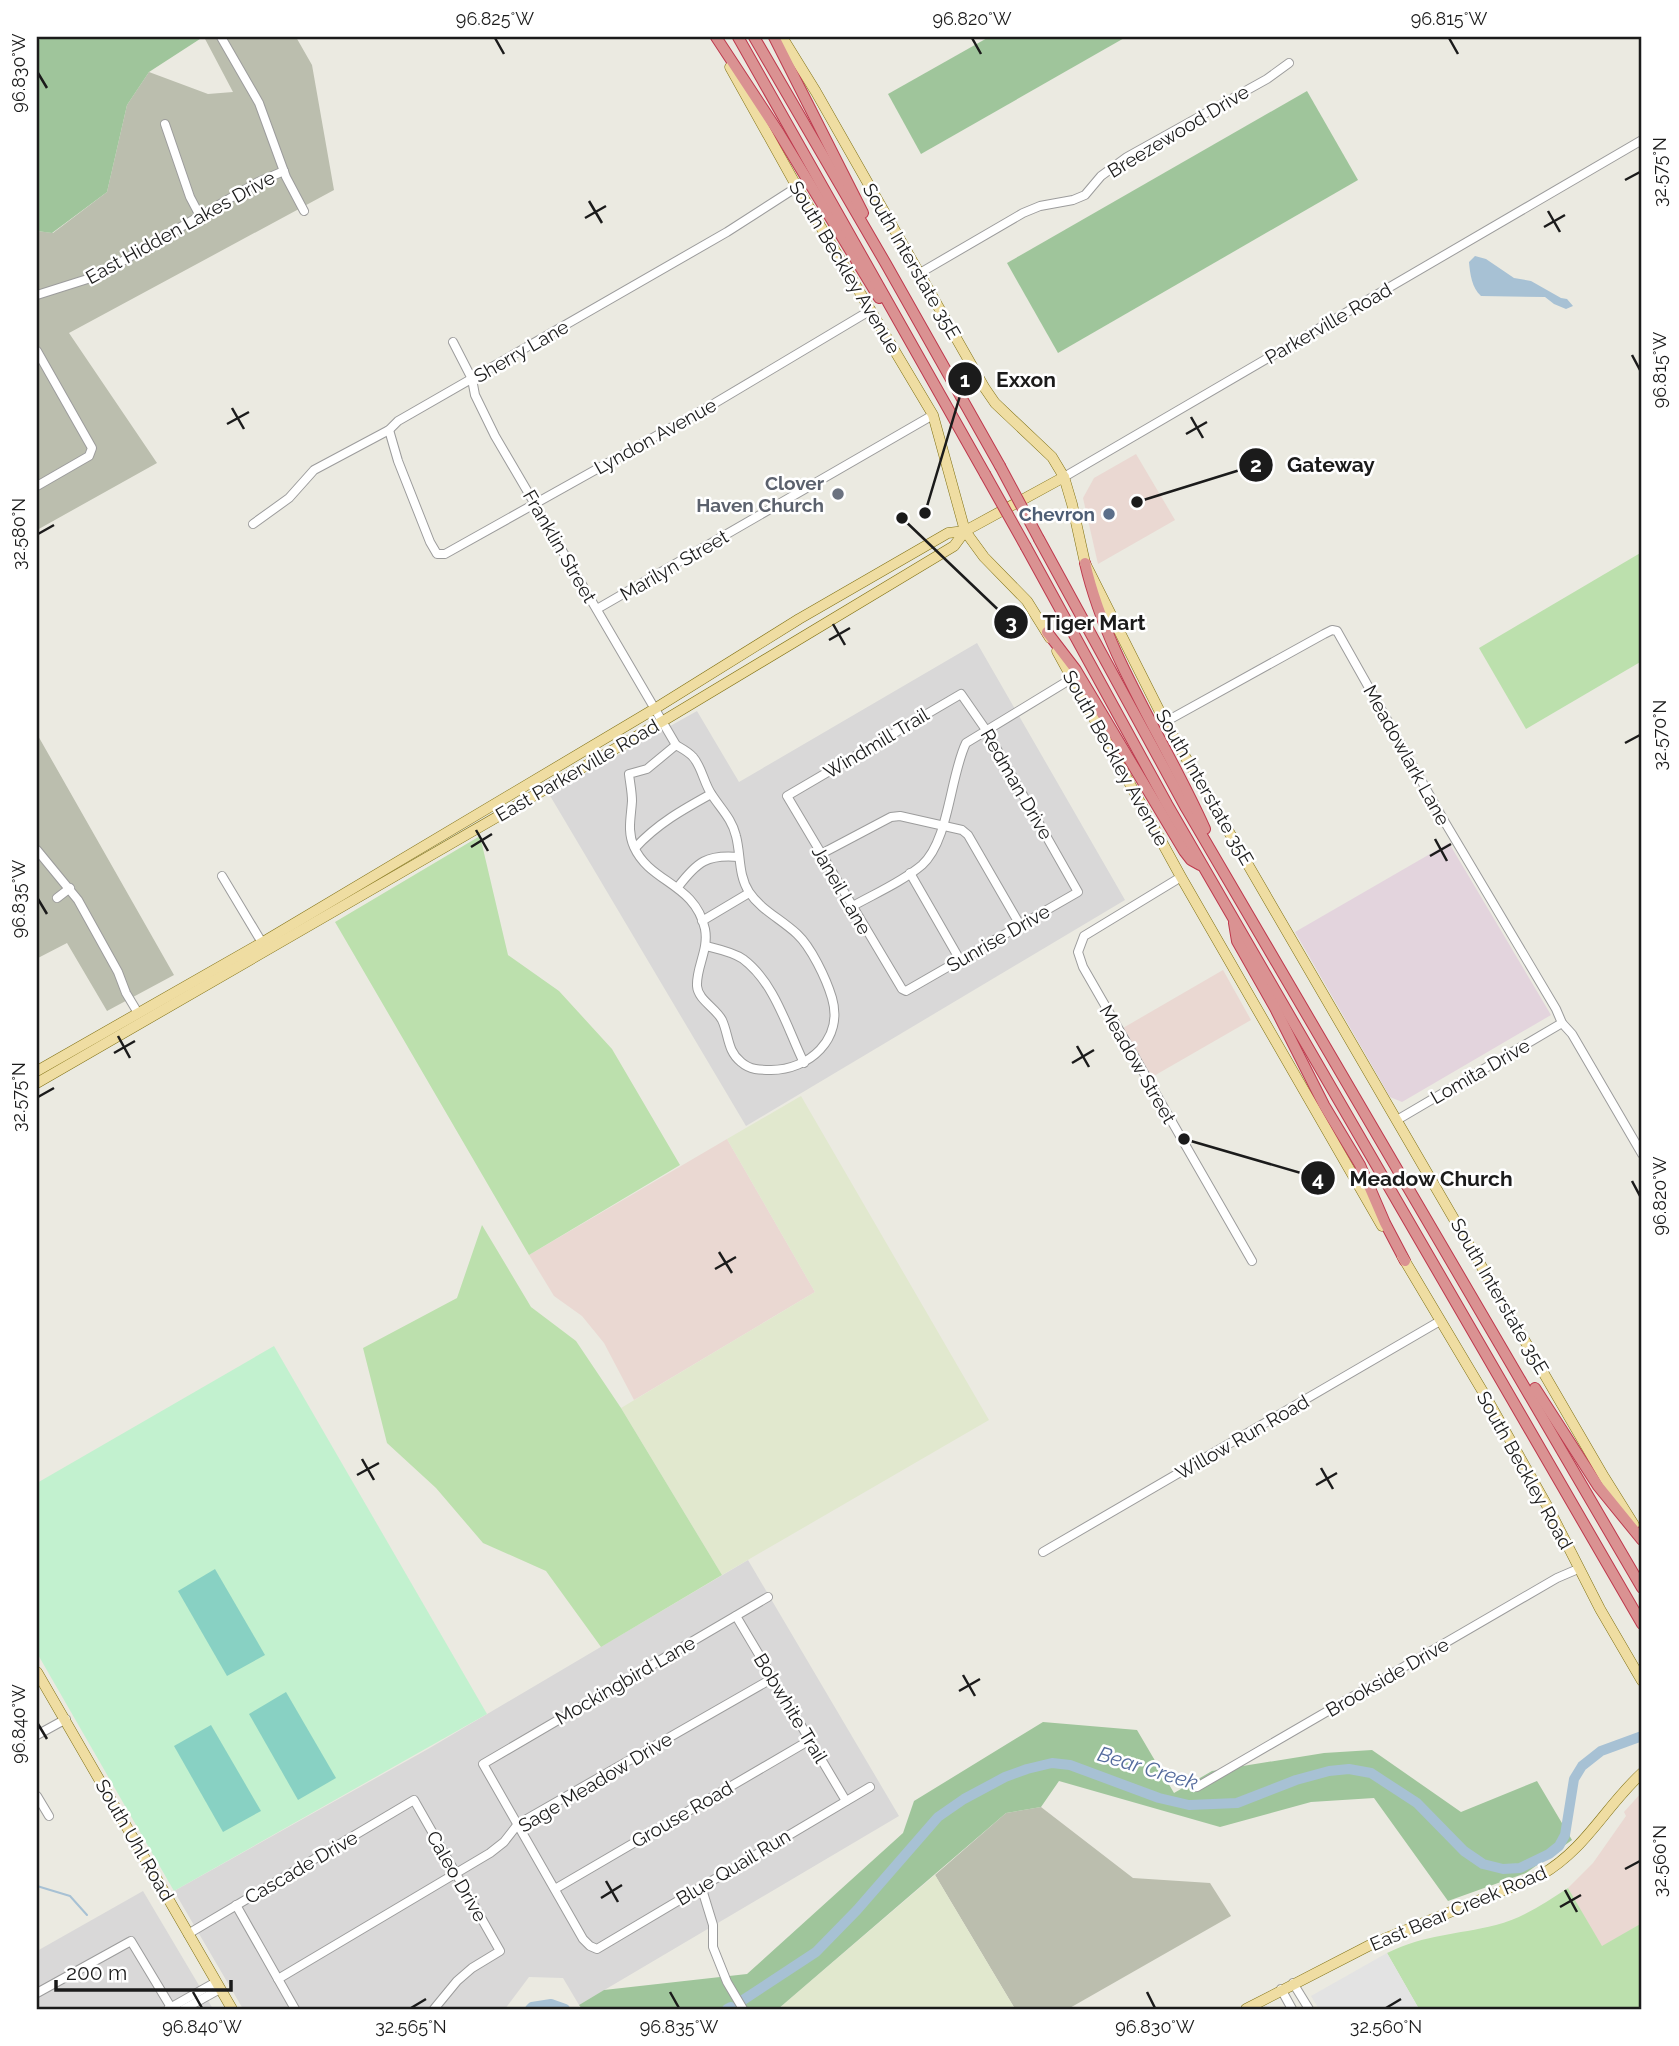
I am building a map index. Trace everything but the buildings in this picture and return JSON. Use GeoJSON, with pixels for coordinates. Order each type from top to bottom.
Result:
{"type":"FeatureCollection","features":[{"type":"Feature","properties":{"kind":"highway"},"geometry":{"type":"LineString","coordinates":[[714,37],[779,133],[890,317],[921,357]]}},
{"type":"Feature","properties":{"kind":"highway"},"geometry":{"type":"LineString","coordinates":[[738,37],[921,357],[1204,867],[1642,1623]]}},
{"type":"Feature","properties":{"kind":"highway"},"geometry":{"type":"LineString","coordinates":[[754,37],[1000,466],[1141,727],[1222,870],[1642,1588]]}},
{"type":"Feature","properties":{"kind":"highway"},"geometry":{"type":"LineString","coordinates":[[774,37],[853,191],[886,264]]}},
{"type":"Feature","properties":{"kind":"highway"},"geometry":{"type":"LineString","coordinates":[[1085,563],[1089,581],[1115,649],[1192,801],[1222,870]]}},
{"type":"Feature","properties":{"kind":"highway"},"geometry":{"type":"LineString","coordinates":[[1047,632],[1076,670],[1184,852],[1191,860],[1204,867]]}},
{"type":"Feature","properties":{"kind":"highway"},"geometry":{"type":"LineString","coordinates":[[1233,916],[1237,941],[1276,1008],[1324,1105],[1360,1164],[1385,1223],[1405,1261]]}},
{"type":"Feature","properties":{"kind":"highway"},"geometry":{"type":"LineString","coordinates":[[1452,1262],[1479,1298],[1598,1486],[1642,1538]]}},
{"type":"Feature","properties":{"kind":"main road","name":"South Beckley Avenue"},"geometry":{"type":"LineString","coordinates":[[714,37],[797,187],[933,415],[965,531],[984,557],[1022,594],[1047,632],[1181,877],[1405,1261]]}},
{"type":"Feature","properties":{"kind":"main road","name":"South Interstate 35E"},"geometry":{"type":"LineString","coordinates":[[782,37],[984,387],[995,403],[1052,457],[1064,477],[1073,504],[1085,563],[1165,722],[1642,1538]]}},
{"type":"Feature","properties":{"kind":"main road","name":"Parkerville Road"},"geometry":{"type":"LineString","coordinates":[[1013,505],[1064,477]]}},
{"type":"Feature","properties":{"kind":"main road","name":"East Parkerville Road"},"geometry":{"type":"LineString","coordinates":[[265,947],[393,865],[656,709],[778,632],[947,533],[965,531],[1013,505]]}},
{"type":"Feature","properties":{"kind":"main road","name":"East Parkerville Road"},"geometry":{"type":"LineString","coordinates":[[37,1071],[76,1054],[265,947],[398,876],[954,546],[965,531]]}},
{"type":"Feature","properties":{"kind":"main road"},"geometry":{"type":"LineString","coordinates":[[921,548],[929,561]]}},
{"type":"Feature","properties":{"kind":"main road"},"geometry":{"type":"LineString","coordinates":[[778,632],[786,646]]}},
{"type":"Feature","properties":{"kind":"main road"},"geometry":{"type":"LineString","coordinates":[[688,706],[721,676],[718,670]]}},
{"type":"Feature","properties":{"kind":"main road"},"geometry":{"type":"LineString","coordinates":[[393,865],[398,876]]}},
{"type":"Feature","properties":{"kind":"main road","name":"East Parkerville Road"},"geometry":{"type":"LineString","coordinates":[[37,1083],[76,1054]]}},
{"type":"Feature","properties":{"kind":"main road","name":"South Beckley Road"},"geometry":{"type":"LineString","coordinates":[[1405,1261],[1543,1499],[1578,1569],[1642,1681]]}},
{"type":"Feature","properties":{"kind":"main road","name":"South Uhl Road"},"geometry":{"type":"LineString","coordinates":[[37,1672],[232,2009]]}},
{"type":"Feature","properties":{"kind":"main road","name":"East Bear Creek Road"},"geometry":{"type":"LineString","coordinates":[[1247,2009],[1293,1983],[1404,1930],[1541,1875],[1559,1865],[1588,1837],[1622,1793],[1642,1773]]}},
{"type":"Feature","properties":{"kind":"street"},"geometry":{"type":"LineString","coordinates":[[221,37],[263,111],[284,170],[304,211]]}},
{"type":"Feature","properties":{"kind":"street","name":"Breezewood Drive"},"geometry":{"type":"LineString","coordinates":[[920,273],[1023,213],[1084,195],[1101,176],[1120,162],[1267,79],[1289,63]]}},
{"type":"Feature","properties":{"kind":"street"},"geometry":{"type":"LineString","coordinates":[[165,124],[190,197],[200,216]]}},
{"type":"Feature","properties":{"kind":"street","name":"Parkerville Road"},"geometry":{"type":"LineString","coordinates":[[1064,477],[1642,140]]}},
{"type":"Feature","properties":{"kind":"street","name":"East Hidden Lakes Drive"},"geometry":{"type":"LineString","coordinates":[[37,295],[97,276],[258,182],[284,170]]}},
{"type":"Feature","properties":{"kind":"street","name":"Sherry Lane"},"geometry":{"type":"LineString","coordinates":[[253,524],[289,498],[314,470],[390,430],[398,421],[727,232],[797,187]]}},
{"type":"Feature","properties":{"kind":"street","name":"Lyndon Avenue"},"geometry":{"type":"LineString","coordinates":[[390,430],[398,461],[420,521],[437,554],[445,554],[715,402],[871,310]]}},
{"type":"Feature","properties":{"kind":"street","name":"Franklin Street"},"geometry":{"type":"LineString","coordinates":[[453,342],[472,379],[475,395],[495,436],[676,745],[694,757],[711,794],[727,814],[736,835],[742,877],[749,893]]}},
{"type":"Feature","properties":{"kind":"street"},"geometry":{"type":"LineString","coordinates":[[37,351],[92,446],[89,456],[37,486]]}},
{"type":"Feature","properties":{"kind":"street","name":"Marilyn Street"},"geometry":{"type":"LineString","coordinates":[[597,609],[933,415]]}},
{"type":"Feature","properties":{"kind":"street","name":"Meadowlark Lane"},"geometry":{"type":"LineString","coordinates":[[1165,722],[1324,634],[1337,631],[1443,819],[1642,1154]]}},
{"type":"Feature","properties":{"kind":"street"},"geometry":{"type":"LineString","coordinates":[[851,907],[910,873],[928,858],[943,825],[966,743],[1071,678]]}},
{"type":"Feature","properties":{"kind":"street","name":"Redman Drive"},"geometry":{"type":"LineString","coordinates":[[961,694],[986,730],[1070,876]]}},
{"type":"Feature","properties":{"kind":"street","name":"Windmill Trail"},"geometry":{"type":"LineString","coordinates":[[792,793],[961,694]]}},
{"type":"Feature","properties":{"kind":"street"},"geometry":{"type":"LineString","coordinates":[[676,745],[647,769],[629,774],[632,799],[629,830],[643,862],[686,893],[705,927],[706,946],[697,988],[702,998],[722,1020],[731,1051],[749,1068],[792,1068],[821,1050],[830,1037],[835,1015],[832,999],[811,952],[803,941],[749,893],[702,921]]}},
{"type":"Feature","properties":{"kind":"street","name":"Janeil Lane"},"geometry":{"type":"LineString","coordinates":[[792,793],[787,796],[902,989]]}},
{"type":"Feature","properties":{"kind":"street"},"geometry":{"type":"LineString","coordinates":[[635,848],[653,829],[711,794]]}},
{"type":"Feature","properties":{"kind":"street"},"geometry":{"type":"LineString","coordinates":[[821,854],[891,817],[900,816],[962,830],[968,835],[1020,925]]}},
{"type":"Feature","properties":{"kind":"street"},"geometry":{"type":"LineString","coordinates":[[37,850],[70,888],[118,972],[125,993],[140,1017]]}},
{"type":"Feature","properties":{"kind":"street"},"geometry":{"type":"LineString","coordinates":[[678,887],[692,868],[705,859],[721,855],[739,857]]}},
{"type":"Feature","properties":{"kind":"street"},"geometry":{"type":"LineString","coordinates":[[910,873],[960,960]]}},
{"type":"Feature","properties":{"kind":"street"},"geometry":{"type":"LineString","coordinates":[[222,876],[265,947]]}},
{"type":"Feature","properties":{"kind":"street","name":"Sunrise Drive"},"geometry":{"type":"LineString","coordinates":[[902,989],[906,991],[913,988],[1078,892],[1070,876]]}},
{"type":"Feature","properties":{"kind":"street","name":"Meadow Street"},"geometry":{"type":"LineString","coordinates":[[1181,877],[1084,936],[1078,952],[1083,967],[1252,1261]]}},
{"type":"Feature","properties":{"kind":"street"},"geometry":{"type":"LineString","coordinates":[[57,898],[70,888]]}},
{"type":"Feature","properties":{"kind":"street"},"geometry":{"type":"LineString","coordinates":[[706,946],[741,957],[754,969],[770,989],[803,1063]]}},
{"type":"Feature","properties":{"kind":"street","name":"Lomita Drive"},"geometry":{"type":"LineString","coordinates":[[1397,1120],[1562,1023]]}},
{"type":"Feature","properties":{"kind":"street","name":"Willow Run Road"},"geometry":{"type":"LineString","coordinates":[[1043,1552],[1440,1321]]}},
{"type":"Feature","properties":{"kind":"street","name":"Brookside Drive"},"geometry":{"type":"LineString","coordinates":[[1198,1787],[1557,1578],[1578,1569]]}},
{"type":"Feature","properties":{"kind":"street","name":"Mockingbird Lane"},"geometry":{"type":"LineString","coordinates":[[518,1824],[483,1764],[768,1597]]}},
{"type":"Feature","properties":{"kind":"street","name":"Bobwhite Trail"},"geometry":{"type":"LineString","coordinates":[[736,1616],[846,1801]]}},
{"type":"Feature","properties":{"kind":"street","name":"Sage Meadow Drive"},"geometry":{"type":"LineString","coordinates":[[278,1979],[497,1848],[518,1824],[773,1678]]}},
{"type":"Feature","properties":{"kind":"street"},"geometry":{"type":"LineString","coordinates":[[37,1735],[66,1719]]}},
{"type":"Feature","properties":{"kind":"street","name":"Grouse Road"},"geometry":{"type":"LineString","coordinates":[[555,1889],[810,1740]]}},
{"type":"Feature","properties":{"kind":"street","name":"Blue Quail Run"},"geometry":{"type":"LineString","coordinates":[[555,1889],[583,1938],[597,1949],[870,1787]]}},
{"type":"Feature","properties":{"kind":"street"},"geometry":{"type":"LineString","coordinates":[[37,1796],[48,1816]]}},
{"type":"Feature","properties":{"kind":"street","name":"Cascade Drive"},"geometry":{"type":"LineString","coordinates":[[188,1934],[414,1800]]}},
{"type":"Feature","properties":{"kind":"street","name":"Caleo Drive"},"geometry":{"type":"LineString","coordinates":[[414,1800],[500,1951],[464,1974],[434,2009]]}},
{"type":"Feature","properties":{"kind":"street"},"geometry":{"type":"LineString","coordinates":[[518,1824],[555,1889]]}},
{"type":"Feature","properties":{"kind":"street"},"geometry":{"type":"LineString","coordinates":[[701,1886],[713,1925],[713,1947],[727,1982],[743,2009]]}},
{"type":"Feature","properties":{"kind":"street"},"geometry":{"type":"LineString","coordinates":[[236,1905],[295,2009]]}},
{"type":"Feature","properties":{"kind":"street"},"geometry":{"type":"LineString","coordinates":[[37,1993],[131,1941],[171,2009],[218,1985]]}},
{"type":"Feature","properties":{"kind":"street"},"geometry":{"type":"LineString","coordinates":[[1293,1983],[1309,2009]]}},
{"type":"Feature","properties":{"kind":"street"},"geometry":{"type":"LineString","coordinates":[[184,2009],[218,1985]]}},
{"type":"Feature","properties":{"kind":"street"},"geometry":{"type":"LineString","coordinates":[[1281,1990],[1292,2009]]}},
{"type":"Feature","properties":{"kind":"shaded area"},"geometry":{"type":"Polygon","coordinates":[[[204,37],[296,37],[312,65],[334,190],[69,333],[157,463],[37,530],[37,231],[53,233],[107,192],[127,105],[149,72],[208,94],[233,92],[204,37]]]}},
{"type":"Feature","properties":{"kind":"shaded area"},"geometry":{"type":"Polygon","coordinates":[[[1475,256],[1486,259],[1514,278],[1531,281],[1567,299],[1573,306],[1566,309],[1545,297],[1481,296],[1470,271],[1469,262],[1475,256]]]}},
{"type":"Feature","properties":{"kind":"shaded area"},"geometry":{"type":"Polygon","coordinates":[[[1136,454],[1175,520],[1098,564],[1083,498],[1094,478],[1136,454]]]}},
{"type":"Feature","properties":{"kind":"shaded area"},"geometry":{"type":"Polygon","coordinates":[[[977,643],[1125,900],[746,1126],[549,794],[697,711],[739,782],[977,643]]]}},
{"type":"Feature","properties":{"kind":"shaded area"},"geometry":{"type":"Polygon","coordinates":[[[37,734],[174,975],[107,1011],[67,943],[38,958],[37,956],[37,734]]]}},
{"type":"Feature","properties":{"kind":"shaded area"},"geometry":{"type":"Polygon","coordinates":[[[1449,843],[1551,1015],[1402,1102],[1390,1097],[1295,932],[1449,843]]]}},
{"type":"Feature","properties":{"kind":"shaded area"},"geometry":{"type":"Polygon","coordinates":[[[1223,970],[1251,1020],[1152,1077],[1123,1028],[1223,970]]]}},
{"type":"Feature","properties":{"kind":"shaded area"},"geometry":{"type":"Polygon","coordinates":[[[801,1096],[989,1420],[722,1575],[621,1408],[815,1292],[727,1139],[801,1096]]]}},
{"type":"Feature","properties":{"kind":"shaded area"},"geometry":{"type":"Polygon","coordinates":[[[727,1139],[815,1292],[634,1400],[604,1343],[582,1316],[554,1296],[529,1255],[727,1139]]]}},
{"type":"Feature","properties":{"kind":"shaded area"},"geometry":{"type":"Polygon","coordinates":[[[748,1560],[899,1816],[579,2005],[563,1978],[529,1977],[505,2009],[243,2009],[174,1891],[428,1749],[748,1560]]]}},
{"type":"Feature","properties":{"kind":"shaded area"},"geometry":{"type":"Polygon","coordinates":[[[215,1569],[265,1655],[227,1676],[178,1591],[215,1569]]]}},
{"type":"Feature","properties":{"kind":"shaded area"},"geometry":{"type":"Polygon","coordinates":[[[286,1692],[336,1778],[298,1800],[249,1714],[286,1692]]]}},
{"type":"Feature","properties":{"kind":"shaded area"},"geometry":{"type":"Polygon","coordinates":[[[211,1725],[261,1811],[223,1832],[174,1746],[211,1725]]]}},
{"type":"Feature","properties":{"kind":"shaded area"},"geometry":{"type":"Polygon","coordinates":[[[1642,1792],[1642,1923],[1602,1947],[1568,1888],[1593,1863],[1626,1816],[1624,1812],[1642,1792]]]}},
{"type":"Feature","properties":{"kind":"shaded area"},"geometry":{"type":"Polygon","coordinates":[[[1041,1807],[1133,1878],[1210,1883],[1231,1916],[1068,2009],[1015,2009],[935,1875],[1006,1813],[1041,1807]]]}},
{"type":"Feature","properties":{"kind":"shaded area"},"geometry":{"type":"Polygon","coordinates":[[[935,1875],[1015,2009],[778,2009],[935,1875]]]}},
{"type":"Feature","properties":{"kind":"shaded area"},"geometry":{"type":"Polygon","coordinates":[[[143,1891],[213,2009],[37,2009],[37,1951],[143,1891]]]}},
{"type":"Feature","properties":{"kind":"shaded area"},"geometry":{"type":"Polygon","coordinates":[[[1387,1953],[1419,2009],[1319,2009],[1311,1996],[1387,1953]]]}},
{"type":"Feature","properties":{"kind":"green space"},"geometry":{"type":"Polygon","coordinates":[[[44,37],[203,37],[149,72],[127,105],[107,192],[52,233],[37,231],[37,41],[44,37]]]}},
{"type":"Feature","properties":{"kind":"green space"},"geometry":{"type":"Polygon","coordinates":[[[989,37],[1126,37],[921,154],[888,94],[989,37]]]}},
{"type":"Feature","properties":{"kind":"green space"},"geometry":{"type":"Polygon","coordinates":[[[1307,91],[1358,180],[1058,353],[1007,263],[1307,91]]]}},
{"type":"Feature","properties":{"kind":"green space"},"geometry":{"type":"Polygon","coordinates":[[[1642,552],[1642,661],[1526,729],[1479,648],[1642,552]]]}},
{"type":"Feature","properties":{"kind":"green space"},"geometry":{"type":"Polygon","coordinates":[[[480,836],[508,955],[559,991],[612,1049],[680,1165],[529,1255],[335,922],[480,836]]]}},
{"type":"Feature","properties":{"kind":"green space"},"geometry":{"type":"Polygon","coordinates":[[[482,1225],[531,1307],[576,1341],[621,1408],[722,1575],[601,1647],[546,1571],[483,1543],[436,1488],[387,1443],[363,1348],[457,1298],[482,1225]]]}},
{"type":"Feature","properties":{"kind":"green space"},"geometry":{"type":"Polygon","coordinates":[[[274,1346],[487,1714],[174,1891],[37,1653],[37,1483],[274,1346]]]}},
{"type":"Feature","properties":{"kind":"green space"},"geometry":{"type":"Polygon","coordinates":[[[1043,1722],[1137,1730],[1174,1793],[1212,1771],[1324,1753],[1372,1750],[1461,1812],[1537,1781],[1572,1840],[1526,1873],[1448,1901],[1374,1798],[1311,1802],[1220,1827],[1059,1781],[1041,1807],[1006,1813],[778,2009],[582,2009],[579,2005],[604,1990],[747,1974],[903,1833],[914,1801],[1043,1722]]]}},
{"type":"Feature","properties":{"kind":"green space"},"geometry":{"type":"Polygon","coordinates":[[[1568,1888],[1602,1946],[1642,1923],[1642,2009],[1419,2009],[1387,1953],[1428,1938],[1506,1922],[1534,1910],[1568,1888]]]}},
{"type":"Feature","properties":{"kind":"waterway","name":"Bear Creek"},"geometry":{"type":"LineString","coordinates":[[743,2000],[816,1952],[857,1910],[938,1817],[964,1799],[1005,1777],[1027,1769],[1052,1763],[1070,1765],[1159,1798],[1189,1805],[1237,1803],[1296,1780],[1329,1771],[1349,1769],[1371,1773],[1417,1803],[1464,1851],[1483,1864],[1503,1869],[1520,1868],[1559,1846],[1565,1835],[1574,1779],[1582,1766],[1601,1751],[1642,1736]]}},
{"type":"Feature","properties":{"kind":"waterway"},"geometry":{"type":"LineString","coordinates":[[37,1886],[70,1896],[87,1915]]}},
{"type":"Feature","properties":{"kind":"waterway","name":"Bear Creek"},"geometry":{"type":"LineString","coordinates":[[530,2009],[551,2004],[565,2009]]}},
{"type":"Feature","properties":{"kind":"waterway","name":"Bear Creek"},"geometry":{"type":"LineString","coordinates":[[727,2009],[731,2007]]}},
{"type":"Feature","properties":{"kind":"place","name":"Clover Haven Church"},"geometry":{"type":"Point","coordinates":[838,494]}},
{"type":"Feature","properties":{"kind":"place","name":"Gateway"},"geometry":{"type":"Point","coordinates":[1137,502]}},
{"type":"Feature","properties":{"kind":"place","name":"Exxon"},"geometry":{"type":"Point","coordinates":[925,513]}},
{"type":"Feature","properties":{"kind":"place","name":"Chevron"},"geometry":{"type":"Point","coordinates":[1109,514]}},
{"type":"Feature","properties":{"kind":"place","name":"Tiger Mart"},"geometry":{"type":"Point","coordinates":[902,518]}},
{"type":"Feature","properties":{"kind":"place","name":"Meadow Church"},"geometry":{"type":"Point","coordinates":[1184,1139]}}]}
